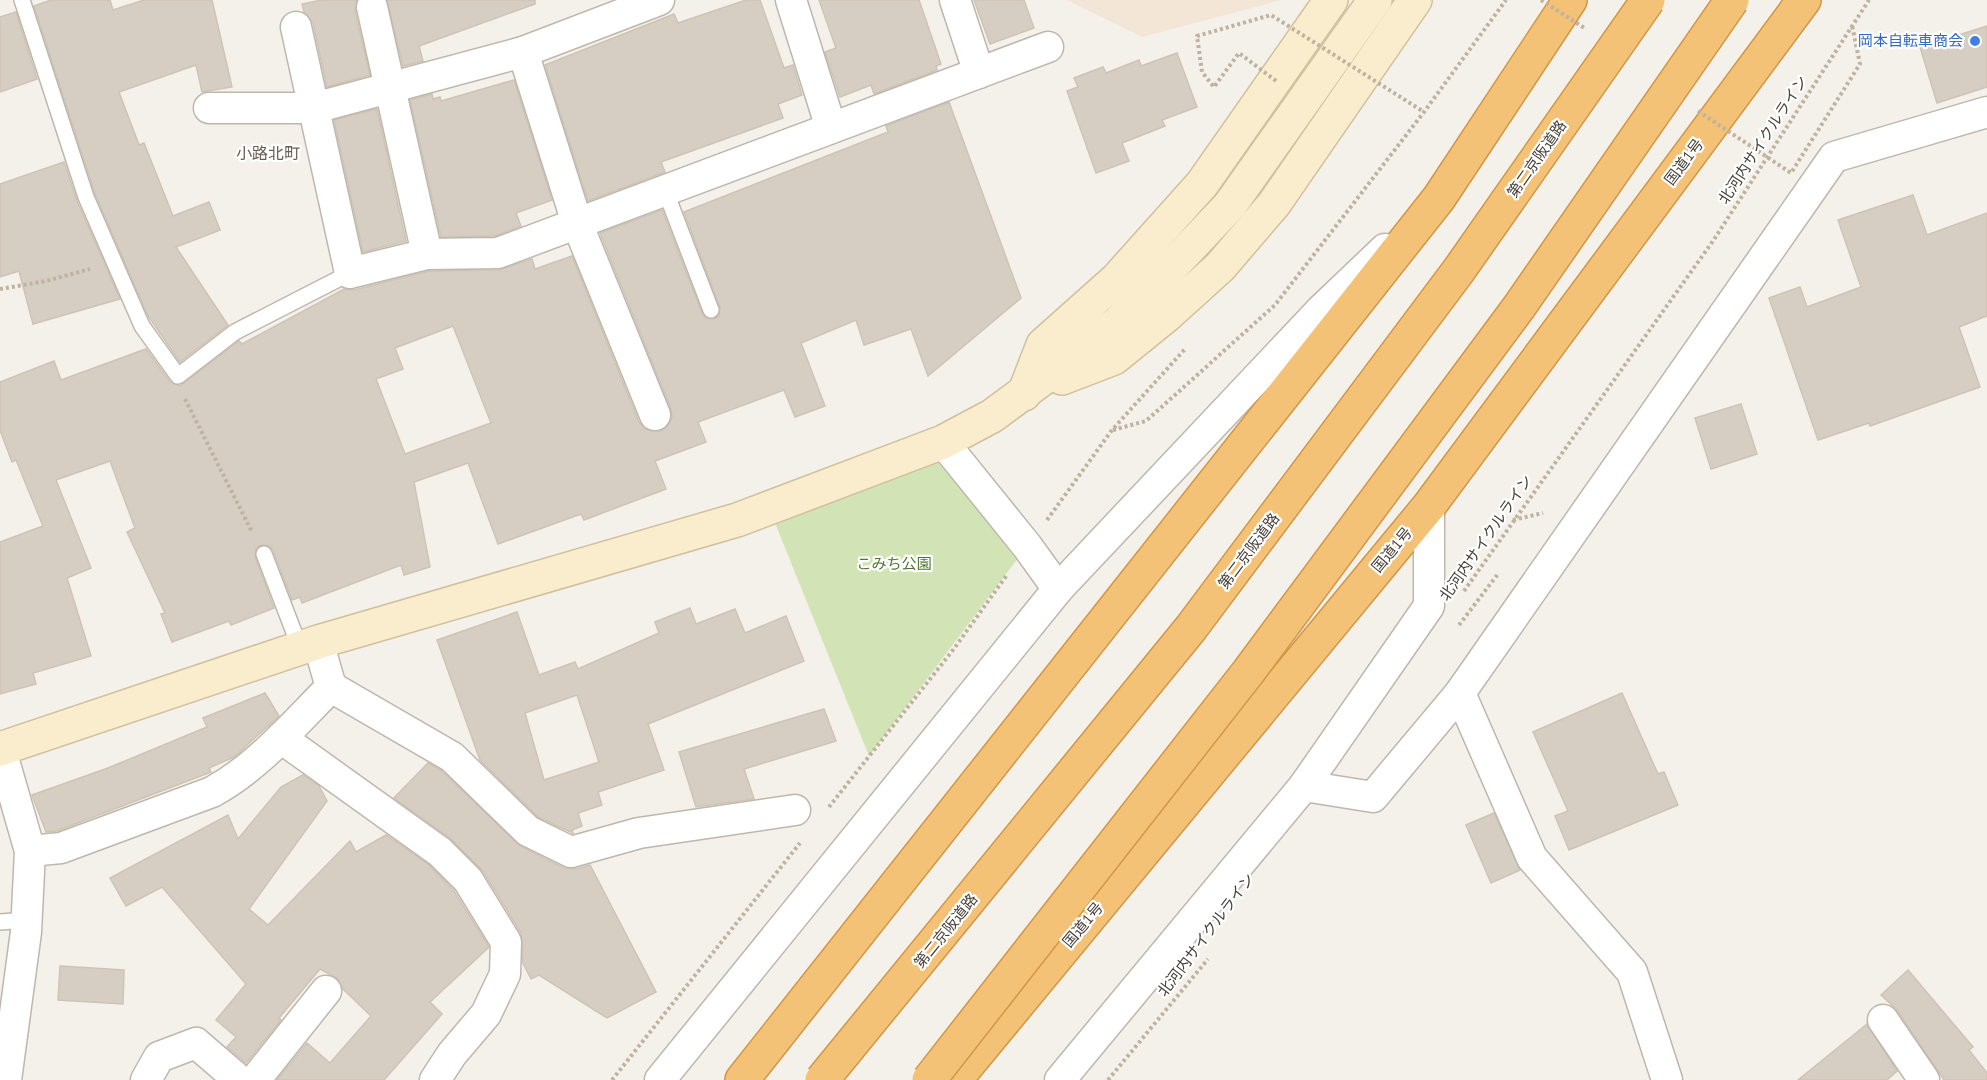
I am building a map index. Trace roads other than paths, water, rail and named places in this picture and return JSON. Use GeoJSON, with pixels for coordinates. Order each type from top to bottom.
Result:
{"type":"FeatureCollection","features":[{"type":"Feature","properties":{"kind":"highway"},"geometry":{"type":"LineString","coordinates":[[742,1080],[1439,198],[1570,0]]}},
{"type":"Feature","properties":{"kind":"highway","name":"第二京阪道路"},"geometry":{"type":"LineString","coordinates":[[822,1080],[1191,628],[1459,270],[1648,0]]}},
{"type":"Feature","properties":{"kind":"highway"},"geometry":{"type":"LineString","coordinates":[[929,1080],[1249,671],[1519,307],[1732,0]]}},
{"type":"Feature","properties":{"kind":"highway","name":"国道1号"},"geometry":{"type":"LineString","coordinates":[[955,1080],[1429,506],[1804,0]]}},
{"type":"Feature","properties":{"kind":"street"},"geometry":{"type":"LineString","coordinates":[[209,108],[314,108],[523,52],[659,0]]}},
{"type":"Feature","properties":{"kind":"street"},"geometry":{"type":"LineString","coordinates":[[791,0],[831,128]]}},
{"type":"Feature","properties":{"kind":"street"},"geometry":{"type":"LineString","coordinates":[[955,0],[979,73]]}},
{"type":"Feature","properties":{"kind":"street"},"geometry":{"type":"LineString","coordinates":[[1024,394],[1043,345],[1117,279],[1202,184],[1331,0]]}},
{"type":"Feature","properties":{"kind":"street"},"geometry":{"type":"LineString","coordinates":[[6,1080],[14,921],[30,851],[0,748],[309,645],[737,520],[943,442],[992,416],[1118,323],[1230,205],[1375,0]]}},
{"type":"Feature","properties":{"kind":"street"},"geometry":{"type":"LineString","coordinates":[[1024,394],[1114,358],[1167,315],[1220,267],[1274,204],[1415,0]]}},
{"type":"Feature","properties":{"kind":"street"},"geometry":{"type":"LineString","coordinates":[[372,7],[428,254]]}},
{"type":"Feature","properties":{"kind":"street"},"geometry":{"type":"LineString","coordinates":[[296,27],[350,273],[428,254],[498,253],[1048,47]]}},
{"type":"Feature","properties":{"kind":"street"},"geometry":{"type":"LineString","coordinates":[[523,52],[577,223],[655,415]]}},
{"type":"Feature","properties":{"kind":"street"},"geometry":{"type":"LineString","coordinates":[[1304,786],[1373,797],[1460,693],[1834,157],[1987,112]]}},
{"type":"Feature","properties":{"kind":"street"},"geometry":{"type":"LineString","coordinates":[[660,1080],[1058,589],[1321,310],[1439,198]]}},
{"type":"Feature","properties":{"kind":"street"},"geometry":{"type":"LineString","coordinates":[[943,442],[1027,546],[1058,589]]}},
{"type":"Feature","properties":{"kind":"street"},"geometry":{"type":"LineString","coordinates":[[1060,1080],[1304,786],[1429,606],[1429,506]]}},
{"type":"Feature","properties":{"kind":"street"},"geometry":{"type":"LineString","coordinates":[[309,645],[331,687],[452,757],[528,831],[571,852],[639,833],[795,810]]}},
{"type":"Feature","properties":{"kind":"street"},"geometry":{"type":"LineString","coordinates":[[30,851],[61,848],[212,792],[232,781],[281,738],[331,687]]}},
{"type":"Feature","properties":{"kind":"street"},"geometry":{"type":"LineString","coordinates":[[1460,693],[1532,858],[1632,972],[1667,1080]]}},
{"type":"Feature","properties":{"kind":"street"},"geometry":{"type":"LineString","coordinates":[[281,738],[440,852],[468,880],[506,942],[505,974],[486,1014],[452,1054],[435,1080]]}},
{"type":"Feature","properties":{"kind":"street"},"geometry":{"type":"LineString","coordinates":[[255,1080],[326,991]]}},
{"type":"Feature","properties":{"kind":"street"},"geometry":{"type":"LineString","coordinates":[[1883,1020],[1924,1080]]}},
{"type":"Feature","properties":{"kind":"street"},"geometry":{"type":"LineString","coordinates":[[146,1080],[159,1057],[195,1042],[239,1080]]}},
{"type":"Feature","properties":{"kind":"lane"},"geometry":{"type":"LineString","coordinates":[[22,0],[86,197],[142,326],[178,376],[235,332],[350,273]]}},
{"type":"Feature","properties":{"kind":"lane"},"geometry":{"type":"LineString","coordinates":[[665,190],[711,310]]}},
{"type":"Feature","properties":{"kind":"lane"},"geometry":{"type":"LineString","coordinates":[[264,554],[309,645]]}},
{"type":"Feature","properties":{"kind":"place","name":"岡本自転車商会"},"geometry":{"type":"Point","coordinates":[1975,41]}},
{"type":"Feature","properties":{"kind":"district","name":"小路北町"},"geometry":{"type":"Point","coordinates":[268,153]}},
{"type":"Feature","properties":{"kind":"park label","name":"こみち公園"},"geometry":{"type":"Point","coordinates":[894,564]}}]}
